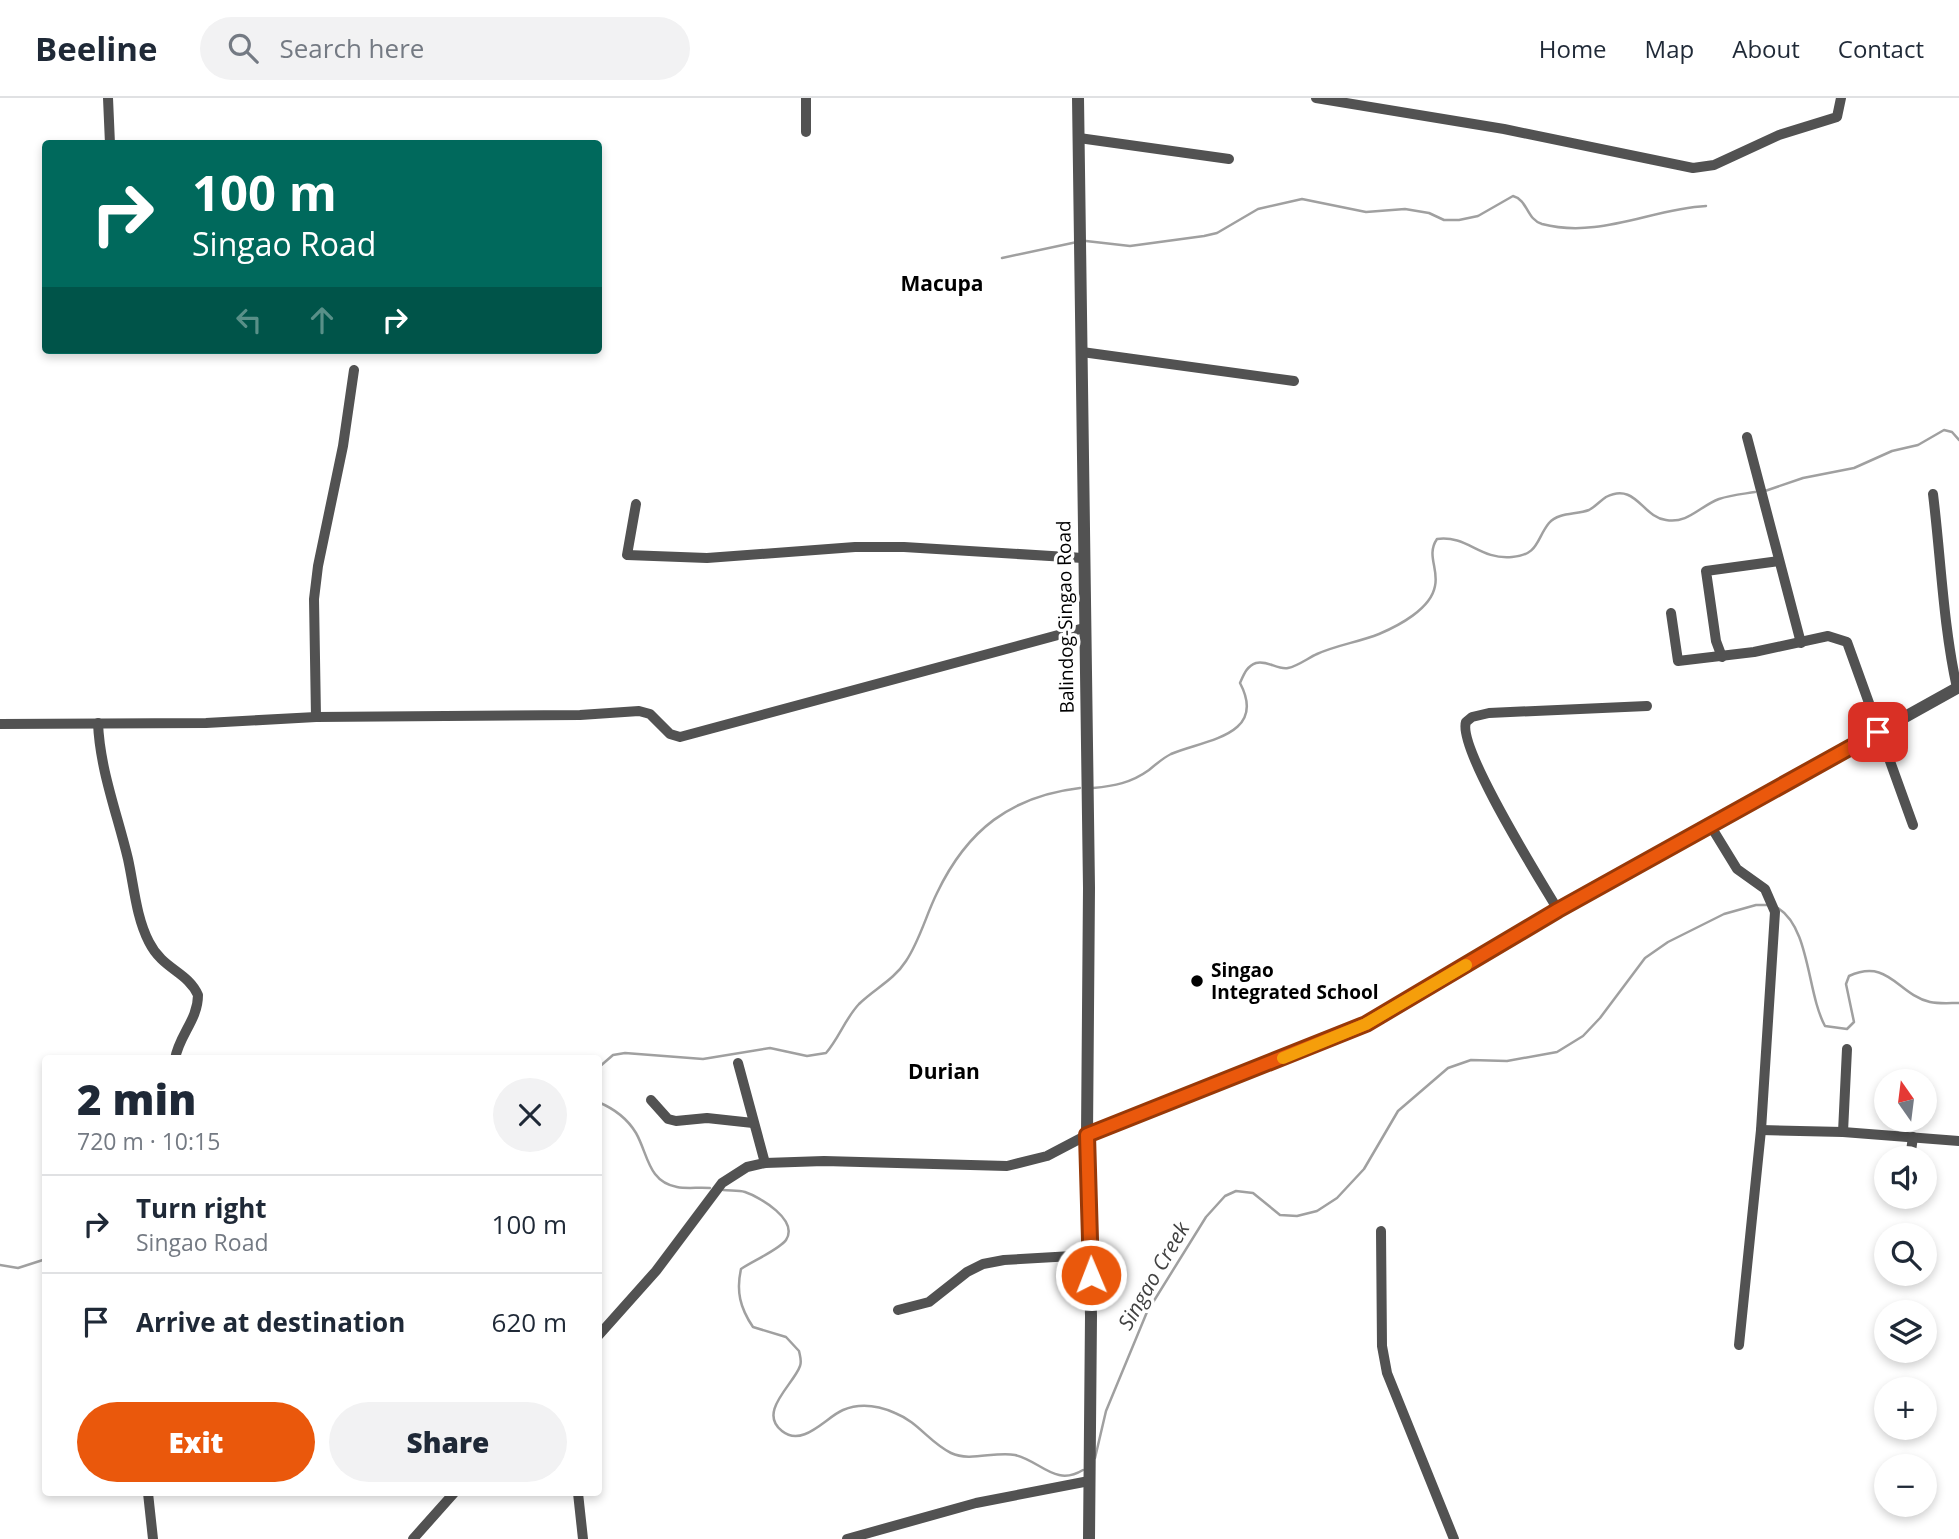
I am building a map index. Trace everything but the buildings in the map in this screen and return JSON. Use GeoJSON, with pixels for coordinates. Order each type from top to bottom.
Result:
{"type":"FeatureCollection","features":[{"type":"Feature","properties":{"kind":"street"},"geometry":{"type":"LineString","coordinates":[[108,98],[110,140]]}},
{"type":"Feature","properties":{"kind":"street"},"geometry":{"type":"LineString","coordinates":[[806,98],[806,132]]}},
{"type":"Feature","properties":{"kind":"street","name":"Balindog-Singao Road"},"geometry":{"type":"LineString","coordinates":[[1078,98],[1089,974],[1089,1539]]}},
{"type":"Feature","properties":{"kind":"street"},"geometry":{"type":"LineString","coordinates":[[1316,98],[1504,129],[1693,168],[1714,165],[1779,135],[1836,117],[1841,98]]}},
{"type":"Feature","properties":{"kind":"street"},"geometry":{"type":"LineString","coordinates":[[1079,138],[1229,159]]}},
{"type":"Feature","properties":{"kind":"street"},"geometry":{"type":"LineString","coordinates":[[1082,352],[1294,381]]}},
{"type":"Feature","properties":{"kind":"street"},"geometry":{"type":"LineString","coordinates":[[316,717],[314,598],[343,446],[354,370]]}},
{"type":"Feature","properties":{"kind":"street"},"geometry":{"type":"LineString","coordinates":[[1747,437],[1801,643]]}},
{"type":"Feature","properties":{"kind":"street"},"geometry":{"type":"LineString","coordinates":[[602,1332],[656,1271],[722,1183],[747,1167],[765,1163],[824,1161],[1007,1166],[1047,1156],[1087,1135],[1357,1028],[1558,910],[1958,688],[1944,623],[1942,565],[1933,494]]}},
{"type":"Feature","properties":{"kind":"street"},"geometry":{"type":"LineString","coordinates":[[636,504],[627,555],[707,558],[855,547],[904,547],[1083,558]]}},
{"type":"Feature","properties":{"kind":"street"},"geometry":{"type":"LineString","coordinates":[[1722,657],[1715,632],[1706,572],[1779,561]]}},
{"type":"Feature","properties":{"kind":"street"},"geometry":{"type":"LineString","coordinates":[[1671,613],[1678,661],[1722,657],[1828,636],[1835,636],[1847,642],[1913,825]]}},
{"type":"Feature","properties":{"kind":"street"},"geometry":{"type":"LineString","coordinates":[[0,724],[206,723],[316,717],[580,715],[639,711],[650,714],[670,734],[680,737],[1084,628]]}},
{"type":"Feature","properties":{"kind":"street"},"geometry":{"type":"LineString","coordinates":[[1558,910],[1481,773],[1465,735],[1466,722],[1472,717],[1489,713],[1647,706]]}},
{"type":"Feature","properties":{"kind":"street"},"geometry":{"type":"LineString","coordinates":[[98,723],[101,756],[142,928],[157,956],[168,967],[186,978],[198,995],[195,1017],[180,1041],[176,1055]]}},
{"type":"Feature","properties":{"kind":"street"},"geometry":{"type":"LineString","coordinates":[[1710,825],[1737,869],[1765,889],[1774,912],[1761,1130],[1739,1345]]}},
{"type":"Feature","properties":{"kind":"street"},"geometry":{"type":"LineString","coordinates":[[1843,1132],[1847,1048]]}},
{"type":"Feature","properties":{"kind":"street"},"geometry":{"type":"LineString","coordinates":[[738,1063],[765,1163]]}},
{"type":"Feature","properties":{"kind":"street"},"geometry":{"type":"LineString","coordinates":[[651,1100],[668,1119],[707,1118],[753,1123]]}},
{"type":"Feature","properties":{"kind":"street"},"geometry":{"type":"LineString","coordinates":[[1761,1130],[1843,1132],[1959,1141]]}},
{"type":"Feature","properties":{"kind":"street"},"geometry":{"type":"LineString","coordinates":[[1911,1146],[1913,1137]]}},
{"type":"Feature","properties":{"kind":"street"},"geometry":{"type":"LineString","coordinates":[[1381,1231],[1382,1346],[1387,1373],[1454,1539]]}},
{"type":"Feature","properties":{"kind":"street"},"geometry":{"type":"LineString","coordinates":[[898,1310],[929,1302],[967,1272],[983,1264],[1004,1260],[1090,1255]]}},
{"type":"Feature","properties":{"kind":"street"},"geometry":{"type":"LineString","coordinates":[[847,1539],[976,1503],[1089,1481]]}},
{"type":"Feature","properties":{"kind":"street"},"geometry":{"type":"LineString","coordinates":[[148,1496],[153,1539]]}},
{"type":"Feature","properties":{"kind":"street"},"geometry":{"type":"LineString","coordinates":[[413,1539],[451,1496]]}},
{"type":"Feature","properties":{"kind":"street"},"geometry":{"type":"LineString","coordinates":[[578,1496],[583,1539]]}},
{"type":"Feature","properties":{"kind":"waterway"},"geometry":{"type":"LineString","coordinates":[[1086,241],[1130,246],[1204,236],[1217,233],[1258,209],[1302,199],[1366,212],[1405,209],[1429,213],[1444,220],[1459,220],[1478,216],[1513,196],[1522,201],[1537,222],[1563,228],[1604,226],[1706,206]]}},
{"type":"Feature","properties":{"kind":"waterway"},"geometry":{"type":"LineString","coordinates":[[1002,258],[1077,242]]}},
{"type":"Feature","properties":{"kind":"waterway"},"geometry":{"type":"LineString","coordinates":[[1765,491],[1803,478],[1854,468],[1892,451],[1918,445],[1944,430],[1952,432],[1959,440]]}},
{"type":"Feature","properties":{"kind":"waterway"},"geometry":{"type":"LineString","coordinates":[[1093,788],[1136,778],[1171,754],[1215,739],[1239,725],[1246,714],[1246,701],[1240,683],[1253,664],[1260,662],[1284,668],[1292,667],[1325,651],[1379,634],[1413,616],[1427,602],[1435,586],[1433,551],[1437,539],[1457,541],[1491,555],[1521,556],[1532,550],[1553,519],[1589,510],[1606,497],[1616,494],[1632,497],[1658,518],[1674,521],[1687,517],[1719,499],[1755,492]]}},
{"type":"Feature","properties":{"kind":"waterway"},"geometry":{"type":"LineString","coordinates":[[602,1065],[613,1055],[625,1053],[703,1059],[770,1048],[807,1056],[826,1053],[859,1004],[896,974],[906,961],[949,871],[977,834],[1012,808],[1055,792],[1080,788]]}},
{"type":"Feature","properties":{"kind":"waterway","name":"Singao Creek"},"geometry":{"type":"LineString","coordinates":[[1095,1458],[1106,1411],[1147,1312],[1206,1217],[1225,1196],[1236,1191],[1253,1193],[1280,1215],[1297,1216],[1317,1211],[1337,1198],[1364,1169],[1398,1111],[1448,1068],[1471,1060],[1507,1061],[1557,1052],[1583,1036],[1600,1018],[1645,958],[1668,942],[1724,914],[1756,905],[1768,905]]}},
{"type":"Feature","properties":{"kind":"waterway","name":"Singao Creek"},"geometry":{"type":"LineString","coordinates":[[1778,908],[1788,917],[1802,945],[1825,1026],[1847,1029],[1854,1022],[1846,984],[1849,976],[1863,972],[1884,974],[1909,992],[1930,1002],[1959,1003]]}},
{"type":"Feature","properties":{"kind":"waterway","name":"Singao Creek"},"geometry":{"type":"LineString","coordinates":[[602,1104],[629,1123],[650,1166],[660,1179],[677,1187],[710,1188]]}},
{"type":"Feature","properties":{"kind":"waterway","name":"Singao Creek"},"geometry":{"type":"LineString","coordinates":[[723,1190],[745,1192],[760,1199],[783,1217],[789,1232],[783,1244],[741,1269],[739,1285],[742,1306],[753,1327],[786,1337],[799,1351],[800,1366],[779,1398],[773,1415],[775,1423],[782,1431],[790,1435],[806,1434],[843,1410],[869,1406],[903,1417],[944,1449],[958,1456],[1015,1455],[1064,1476],[1083,1470]]}},
{"type":"Feature","properties":{"kind":"waterway","name":"Singao Creek"},"geometry":{"type":"LineString","coordinates":[[0,1265],[18,1268],[42,1260]]}},
{"type":"Feature","properties":{"kind":"slow traffic"},"geometry":{"type":"LineString","coordinates":[[1283,1058],[1366,1024],[1466,965]]}},
{"type":"Feature","properties":{"kind":"place","name":"Singao Integrated School"},"geometry":{"type":"Point","coordinates":[1197,981]}},
{"type":"Feature","properties":{"kind":"district","name":"Macupa"},"geometry":{"type":"Point","coordinates":[942,284]}},
{"type":"Feature","properties":{"kind":"district","name":"Durian"},"geometry":{"type":"Point","coordinates":[944,1072]}},
{"type":"Feature","properties":{"kind":"route"},"geometry":{"type":"LineString","coordinates":[[1091,1275],[1087,1135],[1366,1024],[1558,910],[1878,732]]}}]}
